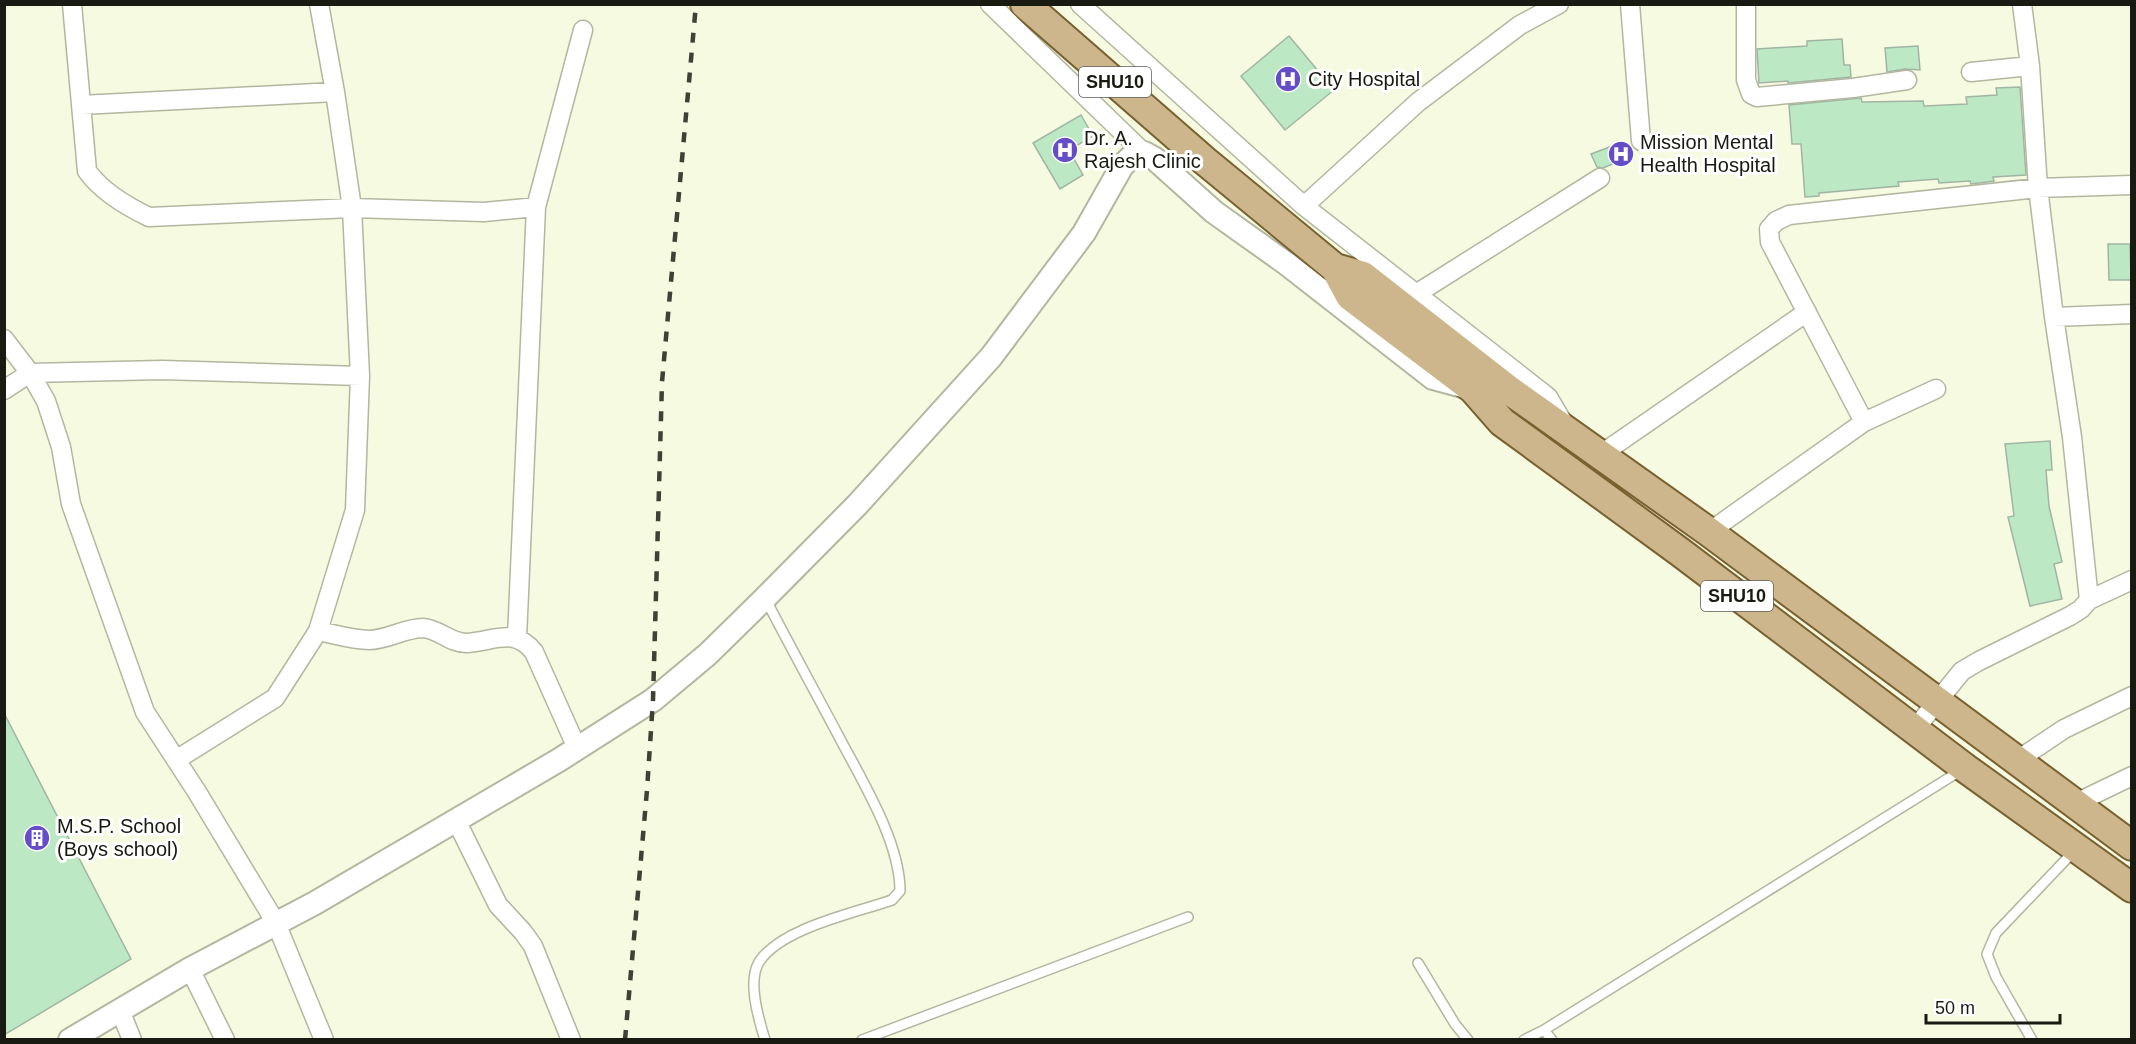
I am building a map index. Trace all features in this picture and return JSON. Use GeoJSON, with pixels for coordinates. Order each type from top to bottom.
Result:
{"type":"FeatureCollection","features":[{"type":"Feature","properties":{"kind":"main road","name":"SHU10"},"geometry":{"type":"LineString","coordinates":[[1016,13],[1205,161],[1335,268],[1350,296],[1473,389],[1502,422],[1680,552],[1965,768],[2132,888]]}},
{"type":"Feature","properties":{"kind":"main road","name":"SHU10"},"geometry":{"type":"LineString","coordinates":[[1335,268],[1363,276],[1509,390],[1709,532],[2132,846]]}},
{"type":"Feature","properties":{"kind":"street"},"geometry":{"type":"LineString","coordinates":[[72,4],[87,171],[95,182],[128,207],[149,217],[352,208],[484,212],[536,207]]}},
{"type":"Feature","properties":{"kind":"street"},"geometry":{"type":"LineString","coordinates":[[176,760],[275,698],[318,632],[355,510],[360,376],[352,208],[319,4]]}},
{"type":"Feature","properties":{"kind":"street"},"geometry":{"type":"LineString","coordinates":[[990,4],[1016,13],[1144,153],[1155,159],[1214,212],[1287,264],[1433,378],[1473,389]]}},
{"type":"Feature","properties":{"kind":"street"},"geometry":{"type":"LineString","coordinates":[[1016,13],[1019,4]]}},
{"type":"Feature","properties":{"kind":"street"},"geometry":{"type":"LineString","coordinates":[[1080,4],[1304,206],[1548,397],[1569,434]]}},
{"type":"Feature","properties":{"kind":"street"},"geometry":{"type":"LineString","coordinates":[[1304,206],[1418,102],[1520,26],[1559,4]]}},
{"type":"Feature","properties":{"kind":"street"},"geometry":{"type":"LineString","coordinates":[[1630,4],[1641,141]]}},
{"type":"Feature","properties":{"kind":"street"},"geometry":{"type":"LineString","coordinates":[[1746,4],[1746,80],[1751,94],[1757,97],[1908,80]]}},
{"type":"Feature","properties":{"kind":"street"},"geometry":{"type":"LineString","coordinates":[[2022,4],[2030,66],[2038,188],[2072,437],[2089,600]]}},
{"type":"Feature","properties":{"kind":"street"},"geometry":{"type":"LineString","coordinates":[[517,638],[536,207],[583,30]]}},
{"type":"Feature","properties":{"kind":"street"},"geometry":{"type":"LineString","coordinates":[[1971,72],[2030,66]]}},
{"type":"Feature","properties":{"kind":"street"},"geometry":{"type":"LineString","coordinates":[[81,105],[335,92]]}},
{"type":"Feature","properties":{"kind":"street"},"geometry":{"type":"LineString","coordinates":[[70,1040],[190,969],[315,903],[577,748],[653,700],[708,654],[858,504],[991,357],[1084,233],[1122,166],[1136,154],[1144,153]]}},
{"type":"Feature","properties":{"kind":"street"},"geometry":{"type":"LineString","coordinates":[[1416,294],[1600,178]]}},
{"type":"Feature","properties":{"kind":"street"},"geometry":{"type":"LineString","coordinates":[[1864,422],[1770,242],[1769,229],[1776,221],[1789,215],[2038,188],[2132,185]]}},
{"type":"Feature","properties":{"kind":"street"},"geometry":{"type":"LineString","coordinates":[[1600,455],[1807,312]]}},
{"type":"Feature","properties":{"kind":"street"},"geometry":{"type":"LineString","coordinates":[[2054,316],[2132,314]]}},
{"type":"Feature","properties":{"kind":"street"},"geometry":{"type":"LineString","coordinates":[[4,339],[30,374],[46,401],[61,447],[72,504],[145,712],[276,923],[324,1040]]}},
{"type":"Feature","properties":{"kind":"street"},"geometry":{"type":"LineString","coordinates":[[4,390],[30,374],[162,370],[360,376]]}},
{"type":"Feature","properties":{"kind":"street"},"geometry":{"type":"LineString","coordinates":[[1709,532],[1864,422],[1936,389]]}},
{"type":"Feature","properties":{"kind":"street"},"geometry":{"type":"LineString","coordinates":[[1914,730],[1962,671],[2070,616],[2089,600],[2132,580]]}},
{"type":"Feature","properties":{"kind":"street"},"geometry":{"type":"LineString","coordinates":[[318,632],[368,640],[421,628],[434,630],[454,641],[466,643],[502,637],[517,638],[527,643],[534,652],[577,748]]}},
{"type":"Feature","properties":{"kind":"street"},"geometry":{"type":"LineString","coordinates":[[2016,761],[2064,729],[2132,696]]}},
{"type":"Feature","properties":{"kind":"street"},"geometry":{"type":"LineString","coordinates":[[2074,804],[2132,776]]}},
{"type":"Feature","properties":{"kind":"street"},"geometry":{"type":"LineString","coordinates":[[456,820],[498,905],[533,946],[571,1040]]}},
{"type":"Feature","properties":{"kind":"street"},"geometry":{"type":"LineString","coordinates":[[190,969],[225,1040]]}},
{"type":"Feature","properties":{"kind":"street"},"geometry":{"type":"LineString","coordinates":[[120,1011],[132,1040]]}},
{"type":"Feature","properties":{"kind":"lane"},"geometry":{"type":"LineString","coordinates":[[765,598],[882,823],[891,843],[900,884],[900,891],[892,900],[799,932],[776,944],[758,964],[753,992],[765,1040]]}},
{"type":"Feature","properties":{"kind":"lane"},"geometry":{"type":"LineString","coordinates":[[1524,1040],[1544,1030],[1965,768]]}},
{"type":"Feature","properties":{"kind":"lane"},"geometry":{"type":"LineString","coordinates":[[2032,1040],[1996,978],[1987,954],[1996,933],[2077,848]]}},
{"type":"Feature","properties":{"kind":"lane"},"geometry":{"type":"LineString","coordinates":[[862,1040],[1188,917]]}},
{"type":"Feature","properties":{"kind":"lane"},"geometry":{"type":"LineString","coordinates":[[1418,963],[1455,1024],[1468,1040]]}},
{"type":"Feature","properties":{"kind":"lane"},"geometry":{"type":"LineString","coordinates":[[1544,1030],[1552,1040]]}},
{"type":"Feature","properties":{"kind":"building"},"geometry":{"type":"Polygon","coordinates":[[[1289,36],[1334,90],[1285,130],[1241,76],[1289,36]]]}},
{"type":"Feature","properties":{"kind":"building"},"geometry":{"type":"Polygon","coordinates":[[[1842,39],[1844,65],[1850,65],[1851,77],[1788,83],[1788,81],[1759,83],[1757,49],[1807,46],[1807,41],[1842,39]]]}},
{"type":"Feature","properties":{"kind":"building"},"geometry":{"type":"Polygon","coordinates":[[[1918,46],[1920,70],[1905,69],[1887,72],[1885,48],[1918,46]]]}},
{"type":"Feature","properties":{"kind":"building"},"geometry":{"type":"Polygon","coordinates":[[[2020,87],[2026,175],[1993,177],[1994,181],[1971,184],[1970,181],[1939,183],[1938,179],[1898,182],[1899,186],[1819,193],[1819,196],[1805,197],[1801,144],[1792,144],[1789,105],[1861,98],[1862,102],[1923,101],[1924,106],[1967,104],[1966,97],[1997,95],[1996,88],[2020,87]]]}},
{"type":"Feature","properties":{"kind":"building"},"geometry":{"type":"Polygon","coordinates":[[[1081,115],[1093,136],[1069,150],[1083,175],[1060,189],[1033,143],[1081,115]]]}},
{"type":"Feature","properties":{"kind":"building"},"geometry":{"type":"Polygon","coordinates":[[[1623,142],[1629,157],[1603,168],[1597,167],[1591,154],[1623,142]]]}},
{"type":"Feature","properties":{"kind":"building"},"geometry":{"type":"Polygon","coordinates":[[[2108,244],[2130,244],[2131,280],[2109,280],[2108,244]]]}},
{"type":"Feature","properties":{"kind":"building"},"geometry":{"type":"Polygon","coordinates":[[[2050,441],[2052,470],[2046,470],[2049,506],[2062,562],[2054,564],[2062,599],[2030,606],[2008,517],[2014,516],[2005,444],[2050,441]]]}},
{"type":"Feature","properties":{"kind":"building","name":"M.S.P. School (Boys school)"},"geometry":{"type":"Polygon","coordinates":[[[4,713],[131,959],[4,1035],[4,713]]]}},
{"type":"Feature","properties":{"kind":"railway"},"geometry":{"type":"LineString","coordinates":[[625,1040],[653,700],[662,382],[696,4]]}},
{"type":"Feature","properties":{"kind":"place","name":"City Hospital"},"geometry":{"type":"Point","coordinates":[1288,79]}},
{"type":"Feature","properties":{"kind":"place","name":"Dr. A. Rajesh Clinic"},"geometry":{"type":"Point","coordinates":[1065,150]}},
{"type":"Feature","properties":{"kind":"place","name":"Mission Mental Health Hospital"},"geometry":{"type":"Point","coordinates":[1621,154]}},
{"type":"Feature","properties":{"kind":"place","name":"M.S.P. School (Boys school)"},"geometry":{"type":"Point","coordinates":[37,838]}}]}
